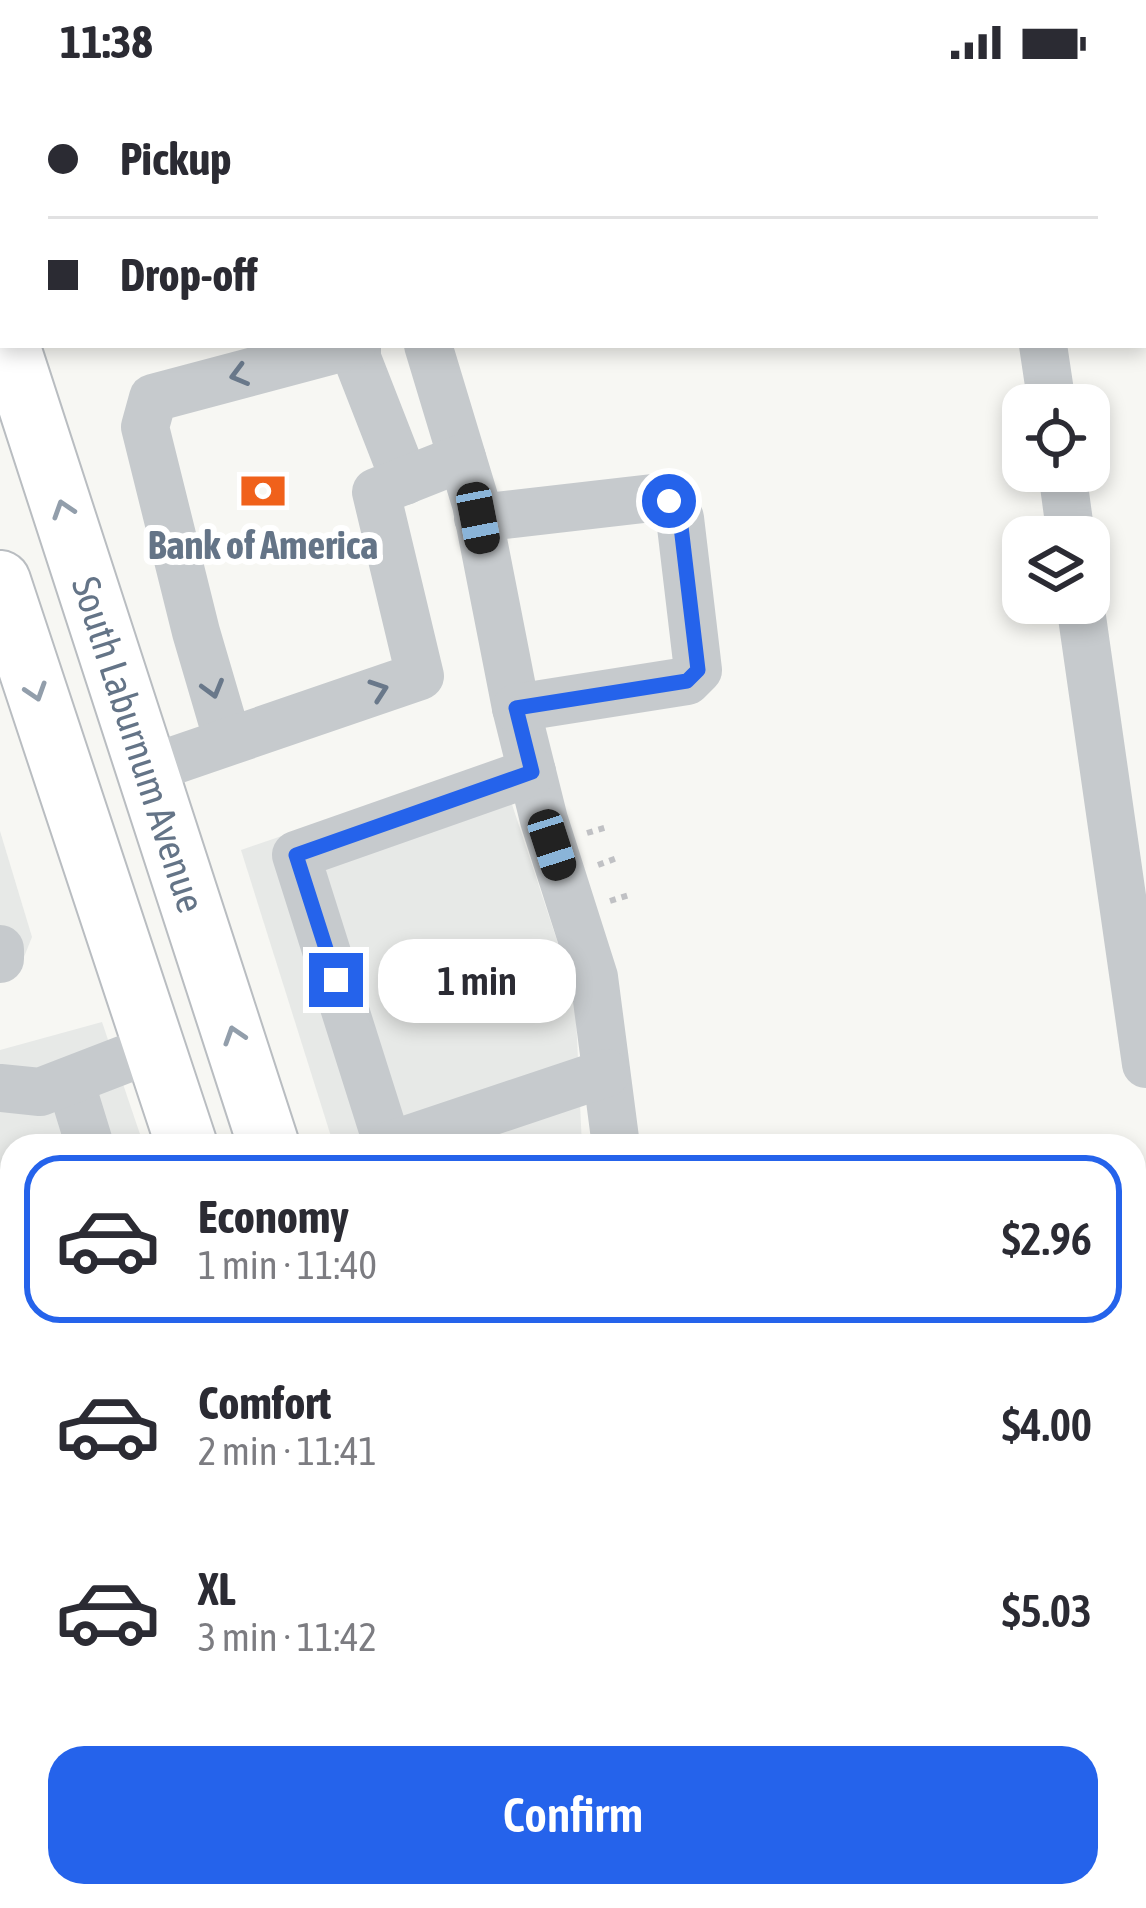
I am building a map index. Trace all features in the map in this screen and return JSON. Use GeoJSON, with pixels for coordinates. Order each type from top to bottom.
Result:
{"type":"FeatureCollection","features":[{"type":"Feature","properties":{"kind":"main road","name":"South Laburnum Avenue"},"geometry":{"type":"LineString","coordinates":[[10,348],[265,1134]]}},
{"type":"Feature","properties":{"kind":"main road","name":"South Laburnum Avenue"},"geometry":{"type":"LineString","coordinates":[[0,581],[183,1134]]}},
{"type":"Feature","properties":{"kind":"street"},"geometry":{"type":"LineString","coordinates":[[228,741],[145,428],[152,398],[343,348]]}},
{"type":"Feature","properties":{"kind":"street"},"geometry":{"type":"LineString","coordinates":[[355,348],[404,481]]}},
{"type":"Feature","properties":{"kind":"street"},"geometry":{"type":"LineString","coordinates":[[429,348],[478,518],[532,772],[594,976],[614,1134]]}},
{"type":"Feature","properties":{"kind":"street"},"geometry":{"type":"LineString","coordinates":[[1043,348],[1049,384]]}},
{"type":"Feature","properties":{"kind":"street"},"geometry":{"type":"LineString","coordinates":[[149,769],[420,676],[376,492],[462,458]]}},
{"type":"Feature","properties":{"kind":"street"},"geometry":{"type":"LineString","coordinates":[[478,518],[661,497],[680,518],[698,670],[687,681],[516,708]]}},
{"type":"Feature","properties":{"kind":"street"},"geometry":{"type":"LineString","coordinates":[[1083,624],[1146,1064]]}},
{"type":"Feature","properties":{"kind":"street"},"geometry":{"type":"LineString","coordinates":[[384,1134],[296,855],[532,772]]}},
{"type":"Feature","properties":{"kind":"street"},"geometry":{"type":"LineString","coordinates":[[0,949],[0,959]]}},
{"type":"Feature","properties":{"kind":"street"},"geometry":{"type":"LineString","coordinates":[[0,1088],[40,1092],[154,1048]]}},
{"type":"Feature","properties":{"kind":"street"},"geometry":{"type":"LineString","coordinates":[[424,1134],[606,1073]]}},
{"type":"Feature","properties":{"kind":"street"},"geometry":{"type":"LineString","coordinates":[[70,1081],[86,1134]]}},
{"type":"Feature","properties":{"kind":"shaded area"},"geometry":{"type":"Polygon","coordinates":[[[498,762],[575,995],[581,1134],[330,1134],[241,850],[498,762]]]}},
{"type":"Feature","properties":{"kind":"shaded area"},"geometry":{"type":"Polygon","coordinates":[[[0,831],[32,937],[22,962],[0,981],[0,831]]]}},
{"type":"Feature","properties":{"kind":"shaded area"},"geometry":{"type":"Polygon","coordinates":[[[102,1022],[140,1134],[0,1134],[0,1050],[102,1022]]]}},
{"type":"Feature","properties":{"kind":"place","name":"Bank of America"},"geometry":{"type":"Point","coordinates":[263,491]}},
{"type":"Feature","properties":{"kind":"route"},"geometry":{"type":"LineString","coordinates":[[336,980],[296,855],[532,772],[516,708],[687,681],[698,670],[680,518],[669,501]]}}]}
